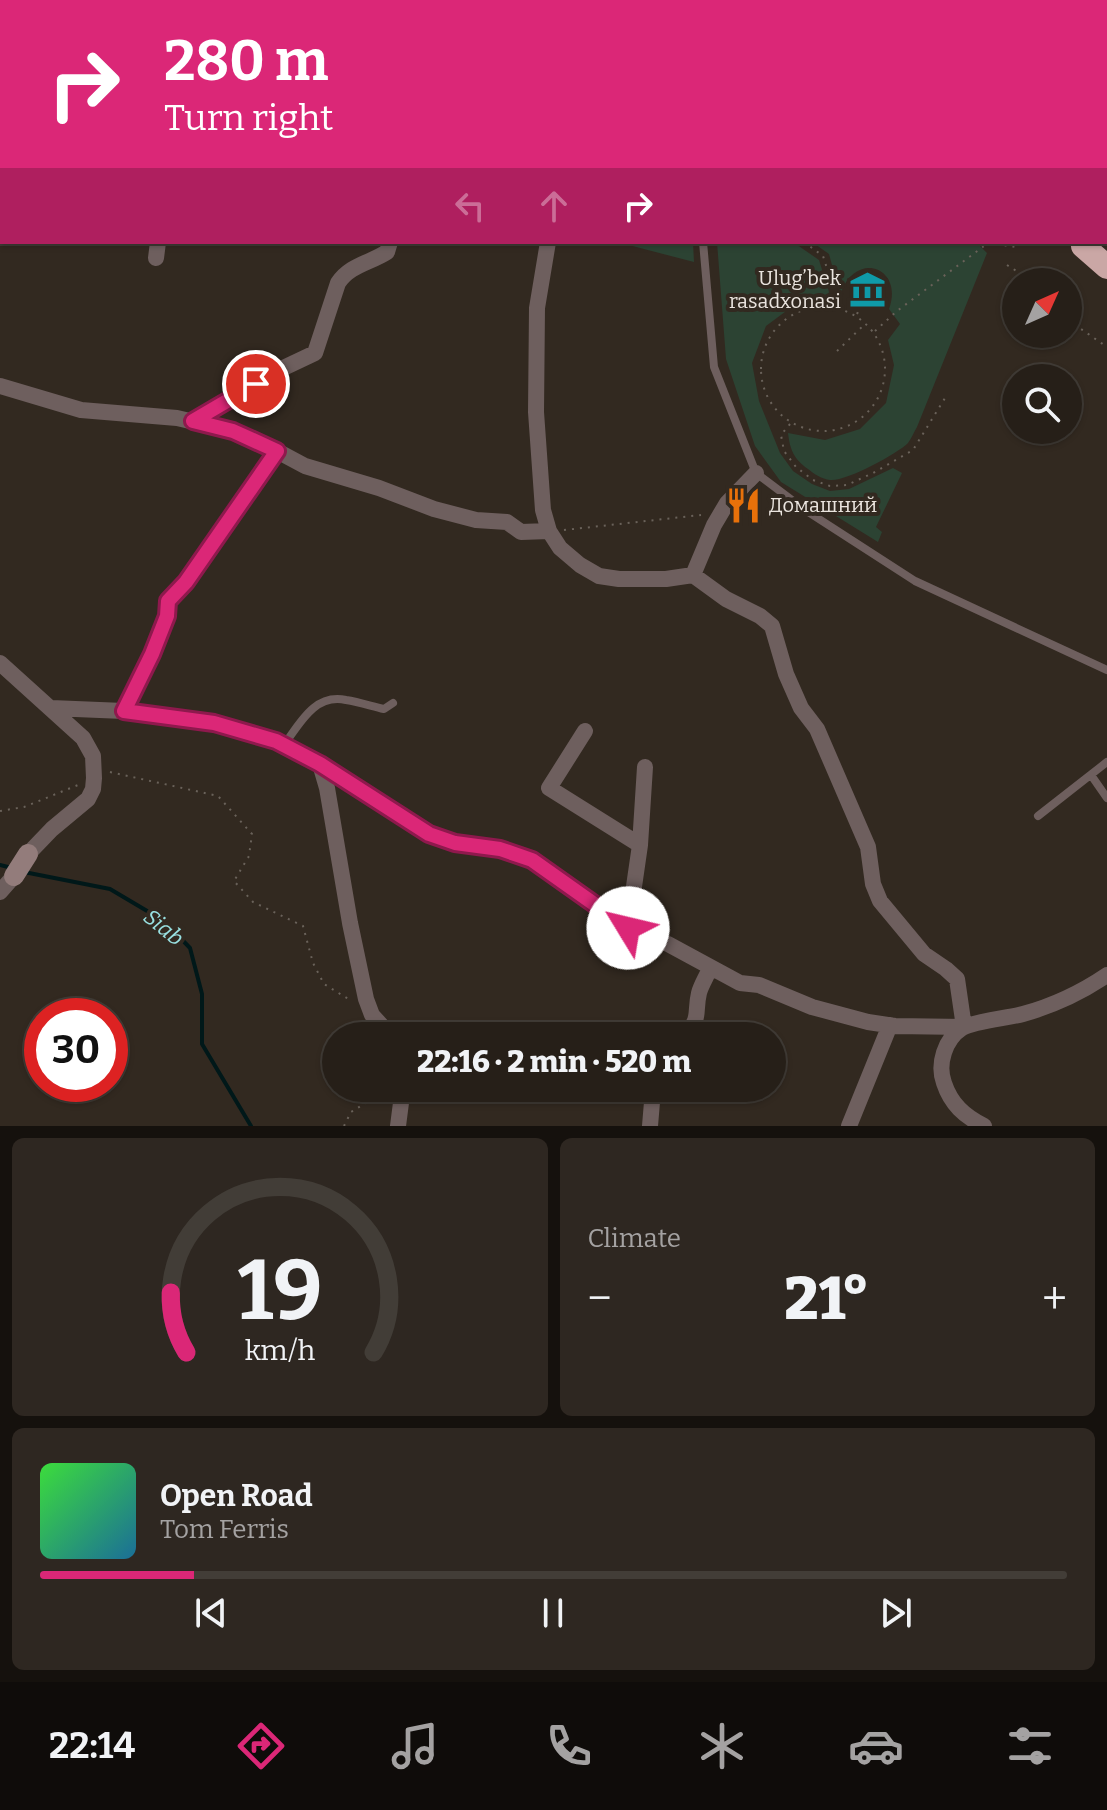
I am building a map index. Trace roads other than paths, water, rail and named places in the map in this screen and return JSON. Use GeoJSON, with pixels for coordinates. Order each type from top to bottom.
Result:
{"type":"FeatureCollection","features":[{"type":"Feature","properties":{"kind":"highway"},"geometry":{"type":"LineString","coordinates":[[1079,244],[1107,267]]}},
{"type":"Feature","properties":{"kind":"main road"},"geometry":{"type":"LineString","coordinates":[[1079,244],[1107,255]]}},
{"type":"Feature","properties":{"kind":"street"},"geometry":{"type":"LineString","coordinates":[[193,421],[277,371],[315,353],[338,283],[350,270],[387,252],[389,244]]}},
{"type":"Feature","properties":{"kind":"street"},"geometry":{"type":"LineString","coordinates":[[548,244],[537,308],[536,412],[543,510],[549,531],[560,548],[599,576],[666,579],[693,575],[772,626],[786,674],[801,708],[817,729],[868,847],[873,884],[880,901],[924,954],[957,979],[964,1027]]}},
{"type":"Feature","properties":{"kind":"street"},"geometry":{"type":"LineString","coordinates":[[0,386],[81,410],[177,418],[233,431],[305,466],[379,488],[434,509],[476,520],[507,522],[521,532],[549,531]]}},
{"type":"Feature","properties":{"kind":"street"},"geometry":{"type":"LineString","coordinates":[[693,575],[727,503],[756,473]]}},
{"type":"Feature","properties":{"kind":"street"},"geometry":{"type":"LineString","coordinates":[[0,663],[83,738],[93,756],[94,778],[88,799],[28,854],[0,892]]}},
{"type":"Feature","properties":{"kind":"street"},"geometry":{"type":"LineString","coordinates":[[51,708],[124,711],[214,723],[276,741],[320,764],[429,834],[455,843],[500,849],[532,860],[632,931],[668,944],[740,983],[759,985],[812,1007],[868,1022],[964,1027],[1025,1013],[1086,989],[1107,975]]}},
{"type":"Feature","properties":{"kind":"street"},"geometry":{"type":"LineString","coordinates":[[585,731],[549,788],[640,845]]}},
{"type":"Feature","properties":{"kind":"street"},"geometry":{"type":"LineString","coordinates":[[320,764],[366,999],[378,1022]]}},
{"type":"Feature","properties":{"kind":"street"},"geometry":{"type":"LineString","coordinates":[[628,928],[640,845],[645,767]]}},
{"type":"Feature","properties":{"kind":"street"},"geometry":{"type":"LineString","coordinates":[[696,1022],[699,993],[710,968]]}},
{"type":"Feature","properties":{"kind":"street"},"geometry":{"type":"LineString","coordinates":[[849,1126],[890,1025]]}},
{"type":"Feature","properties":{"kind":"street"},"geometry":{"type":"LineString","coordinates":[[964,1027],[943,1053],[941,1076],[949,1099],[971,1120],[984,1126]]}},
{"type":"Feature","properties":{"kind":"street"},"geometry":{"type":"LineString","coordinates":[[398,1126],[401,1102]]}},
{"type":"Feature","properties":{"kind":"street"},"geometry":{"type":"LineString","coordinates":[[650,1126],[652,1102]]}},
{"type":"Feature","properties":{"kind":"lane"},"geometry":{"type":"LineString","coordinates":[[703,244],[714,367],[756,473],[805,510],[915,581],[1107,670]]}},
{"type":"Feature","properties":{"kind":"lane"},"geometry":{"type":"LineString","coordinates":[[124,711],[152,654],[167,616],[168,601],[186,582],[277,451]]}},
{"type":"Feature","properties":{"kind":"lane"},"geometry":{"type":"LineString","coordinates":[[284,745],[314,706],[323,700],[343,699],[384,709],[393,703]]}},
{"type":"Feature","properties":{"kind":"lane"},"geometry":{"type":"LineString","coordinates":[[1038,816],[1107,762]]}},
{"type":"Feature","properties":{"kind":"lane"},"geometry":{"type":"LineString","coordinates":[[1091,775],[1107,798]]}},
{"type":"Feature","properties":{"kind":"waterway","name":"Siab"},"geometry":{"type":"LineString","coordinates":[[0,865],[12,868]]}},
{"type":"Feature","properties":{"kind":"waterway","name":"Siab"},"geometry":{"type":"LineString","coordinates":[[24,872],[110,889],[164,921],[190,948],[202,994],[202,1044],[251,1126]]}},
{"type":"Feature","properties":{"kind":"place","name":"Ulug’bek rasadxonasi"},"geometry":{"type":"Point","coordinates":[867,290]}},
{"type":"Feature","properties":{"kind":"place","name":"Домашний"},"geometry":{"type":"Point","coordinates":[743,505]}}]}
